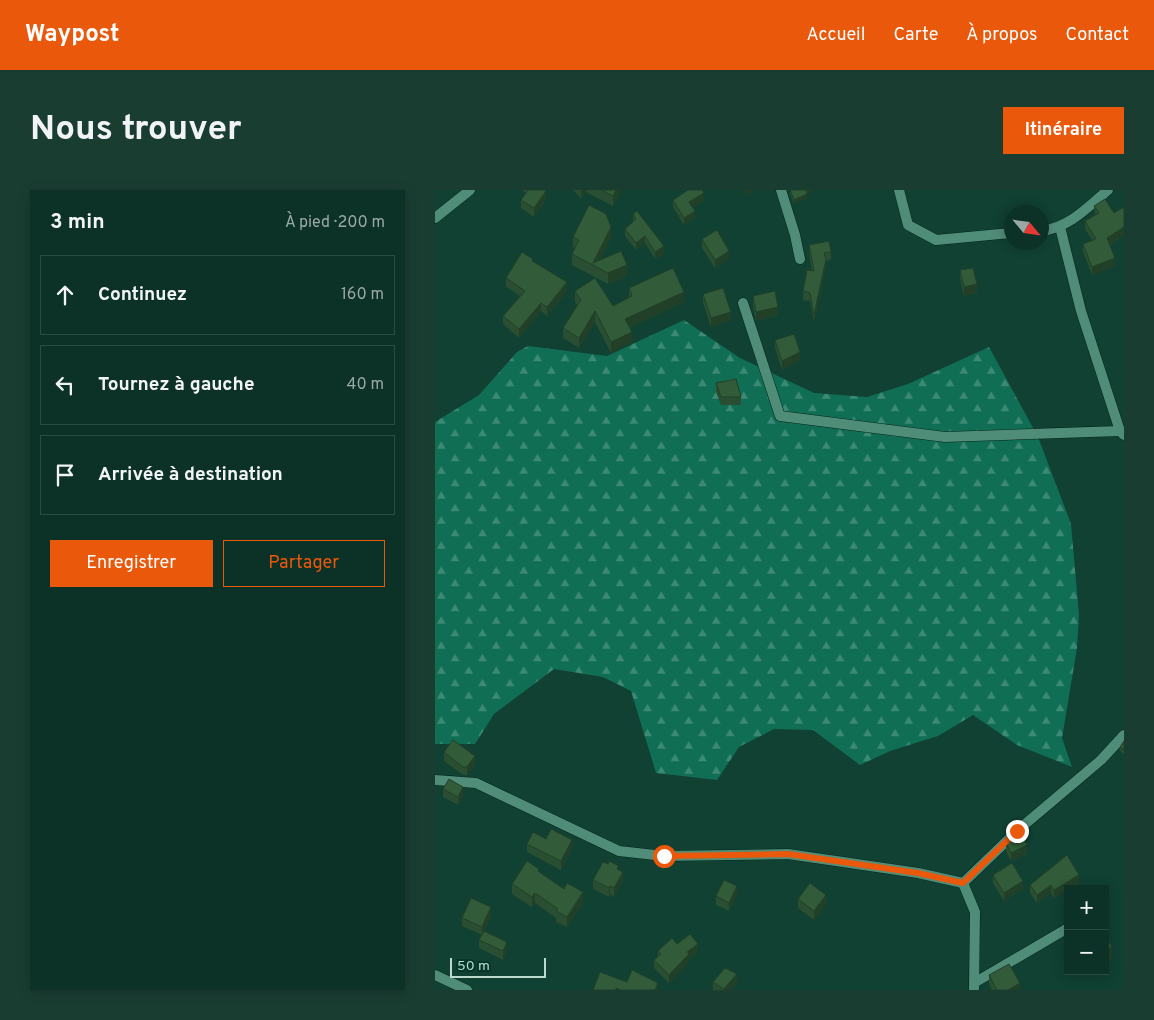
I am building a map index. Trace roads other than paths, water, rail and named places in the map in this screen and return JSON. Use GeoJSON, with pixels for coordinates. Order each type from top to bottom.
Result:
{"type":"FeatureCollection","features":[{"type":"Feature","properties":{"kind":"street"},"geometry":{"type":"LineString","coordinates":[[435,218],[470,190]]}},
{"type":"Feature","properties":{"kind":"street"},"geometry":{"type":"LineString","coordinates":[[781,190],[795,235],[800,259]]}},
{"type":"Feature","properties":{"kind":"street"},"geometry":{"type":"LineString","coordinates":[[899,190],[908,225],[937,240],[1004,234]]}},
{"type":"Feature","properties":{"kind":"street"},"geometry":{"type":"LineString","coordinates":[[1049,229],[1060,227],[1072,221],[1109,190]]}},
{"type":"Feature","properties":{"kind":"street"},"geometry":{"type":"LineString","coordinates":[[743,302],[779,416],[945,437],[1122,433],[1081,311],[1060,227]]}},
{"type":"Feature","properties":{"kind":"street"},"geometry":{"type":"LineString","coordinates":[[963,883],[1017,831],[1101,760],[1124,736]]}},
{"type":"Feature","properties":{"kind":"street"},"geometry":{"type":"LineString","coordinates":[[435,780],[476,783],[619,851],[664,856],[788,854],[918,873],[963,883]]}},
{"type":"Feature","properties":{"kind":"street"},"geometry":{"type":"LineString","coordinates":[[963,883],[975,912],[974,987]]}},
{"type":"Feature","properties":{"kind":"street"},"geometry":{"type":"LineString","coordinates":[[974,987],[1065,930]]}},
{"type":"Feature","properties":{"kind":"street"},"geometry":{"type":"LineString","coordinates":[[435,975],[467,990]]}}]}
